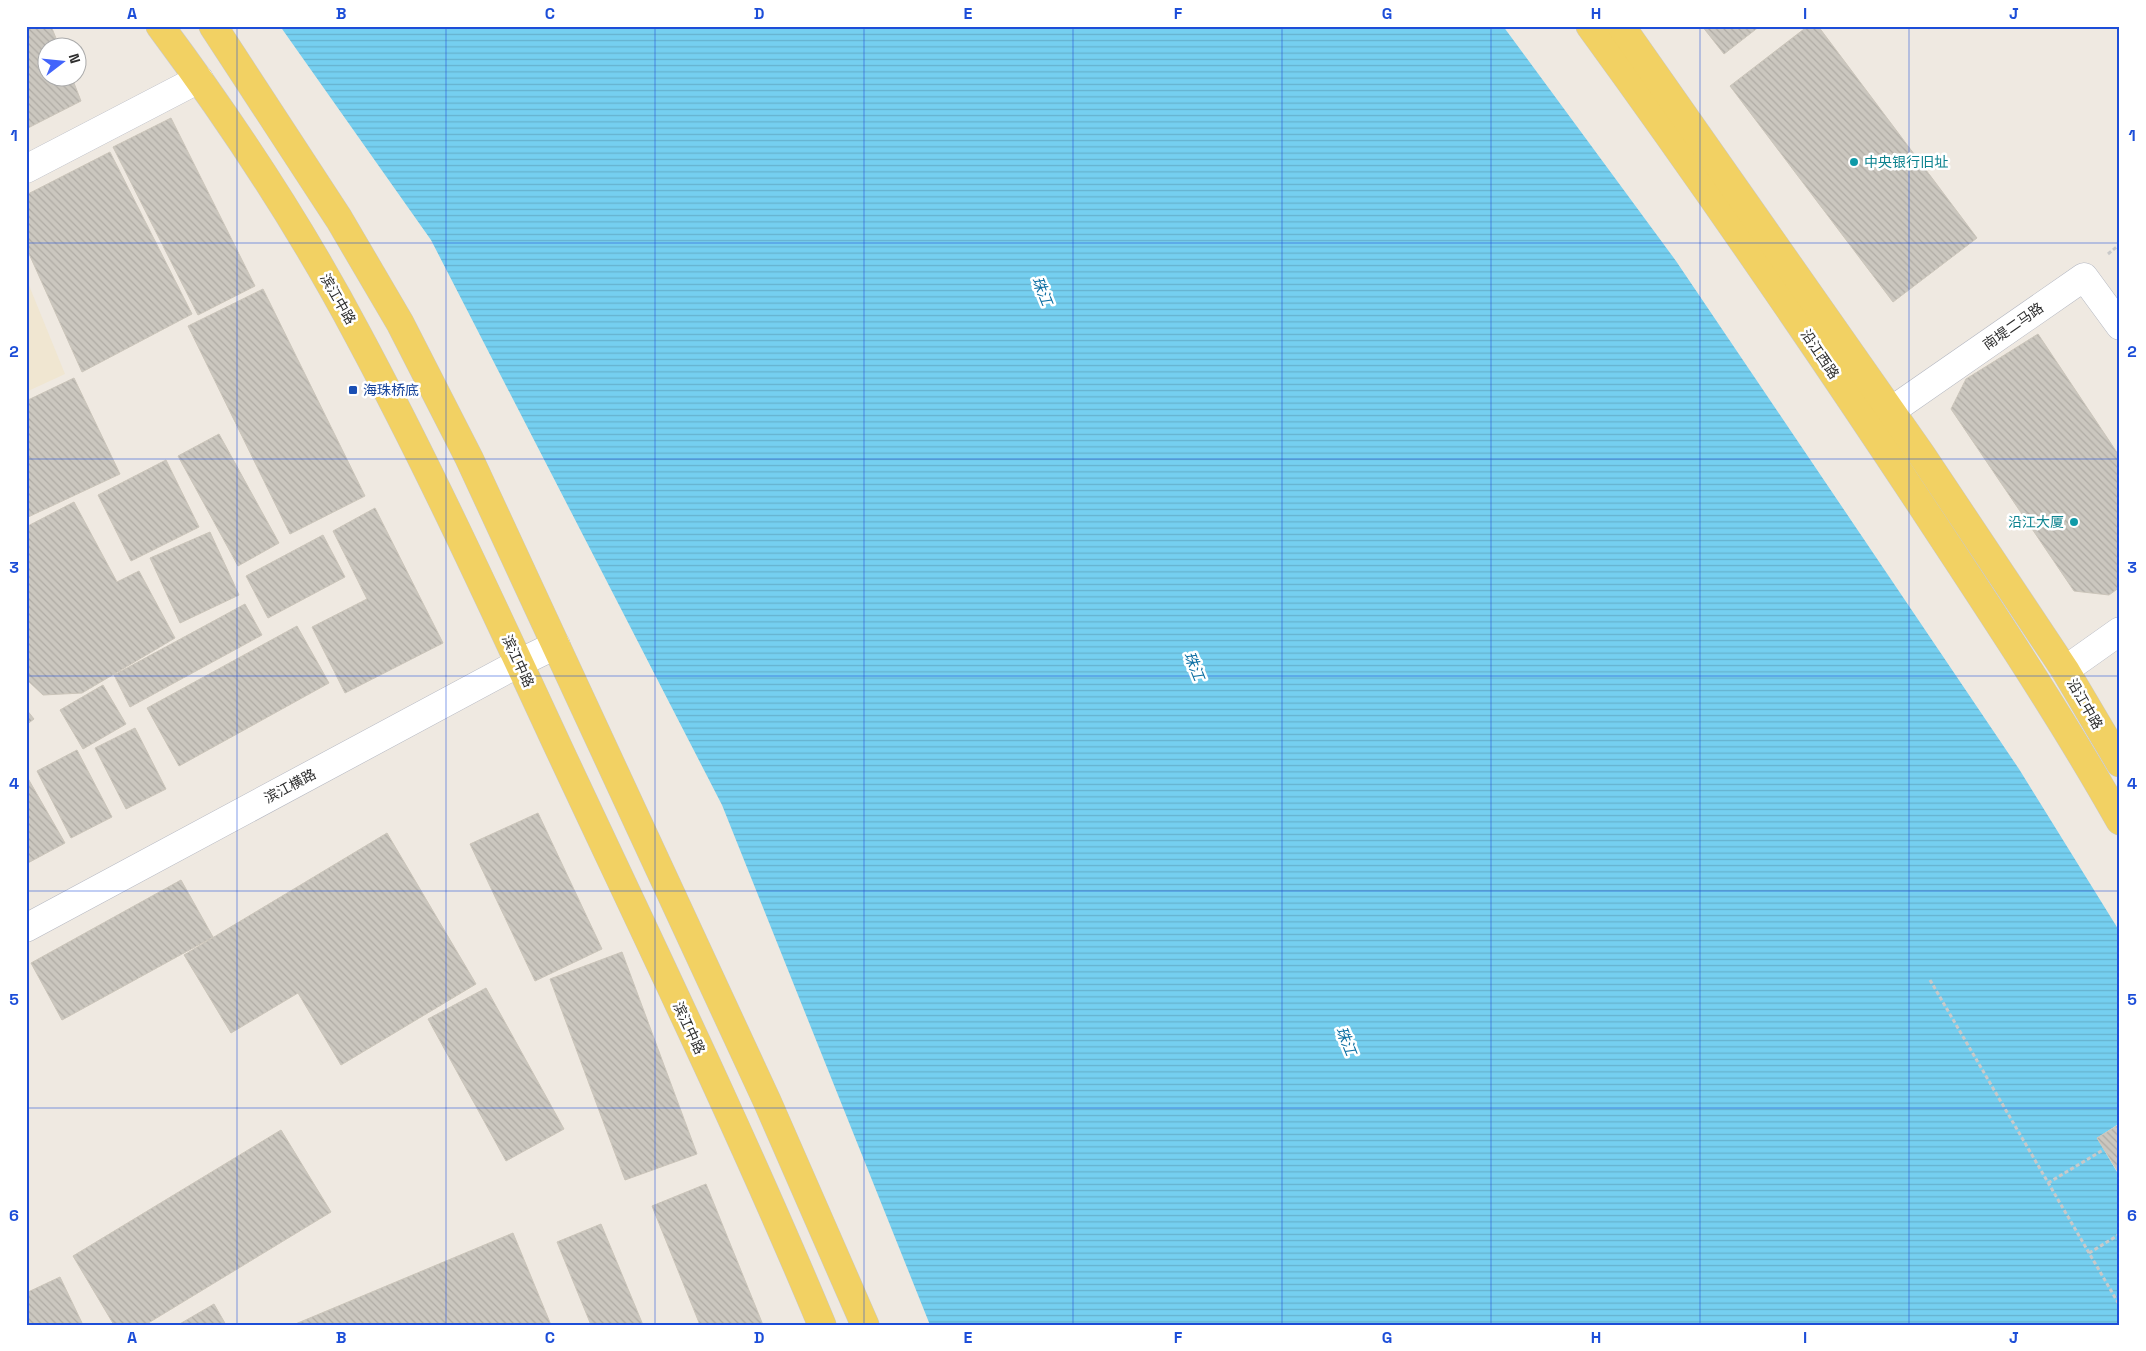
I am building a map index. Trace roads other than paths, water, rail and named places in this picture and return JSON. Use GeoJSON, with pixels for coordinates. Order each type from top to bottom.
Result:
{"type":"FeatureCollection","features":[{"type":"Feature","properties":{"kind":"main road","name":"滨江中路"},"geometry":{"type":"LineString","coordinates":[[160,26],[199,79],[298,230],[358,334],[417,449],[519,662],[702,1054],[787,1240],[822,1325]]}},
{"type":"Feature","properties":{"kind":"main road"},"geometry":{"type":"LineString","coordinates":[[213,26],[339,219],[400,323],[469,458],[767,1101],[865,1325]]}},
{"type":"Feature","properties":{"kind":"main road","name":"沿江西路"},"geometry":{"type":"LineString","coordinates":[[1590,26],[1673,141],[1874,432],[2041,688],[2120,821]]}},
{"type":"Feature","properties":{"kind":"main road","name":"沿江西路"},"geometry":{"type":"LineString","coordinates":[[1621,26],[1891,411],[2065,670]]}},
{"type":"Feature","properties":{"kind":"main road","name":"沿江中路"},"geometry":{"type":"LineString","coordinates":[[2065,670],[2120,763]]}},
{"type":"Feature","properties":{"kind":"street"},"geometry":{"type":"LineString","coordinates":[[26,169],[199,79]]}},
{"type":"Feature","properties":{"kind":"street","name":"南堤二马路"},"geometry":{"type":"LineString","coordinates":[[1891,411],[2084,277],[2120,326]]}},
{"type":"Feature","properties":{"kind":"street"},"geometry":{"type":"LineString","coordinates":[[2065,670],[2120,631]]}},
{"type":"Feature","properties":{"kind":"street","name":"滨江横路"},"geometry":{"type":"LineString","coordinates":[[26,928],[519,662],[556,645]]}},
{"type":"Feature","properties":{"kind":"water","name":"珠江"},"geometry":{"type":"Polygon","coordinates":[[[280,26],[1503,26],[1676,261],[2019,769],[2120,932],[2120,1123],[2097,1138],[2120,1177],[2120,1325],[930,1325],[722,805],[431,240],[280,26]]]}},
{"type":"Feature","properties":{"kind":"place","name":"中央银行旧址"},"geometry":{"type":"Point","coordinates":[1854,162]}},
{"type":"Feature","properties":{"kind":"place","name":"海珠桥底"},"geometry":{"type":"Point","coordinates":[353,390]}},
{"type":"Feature","properties":{"kind":"place","name":"沿江大厦"},"geometry":{"type":"Point","coordinates":[2074,522]}}]}
